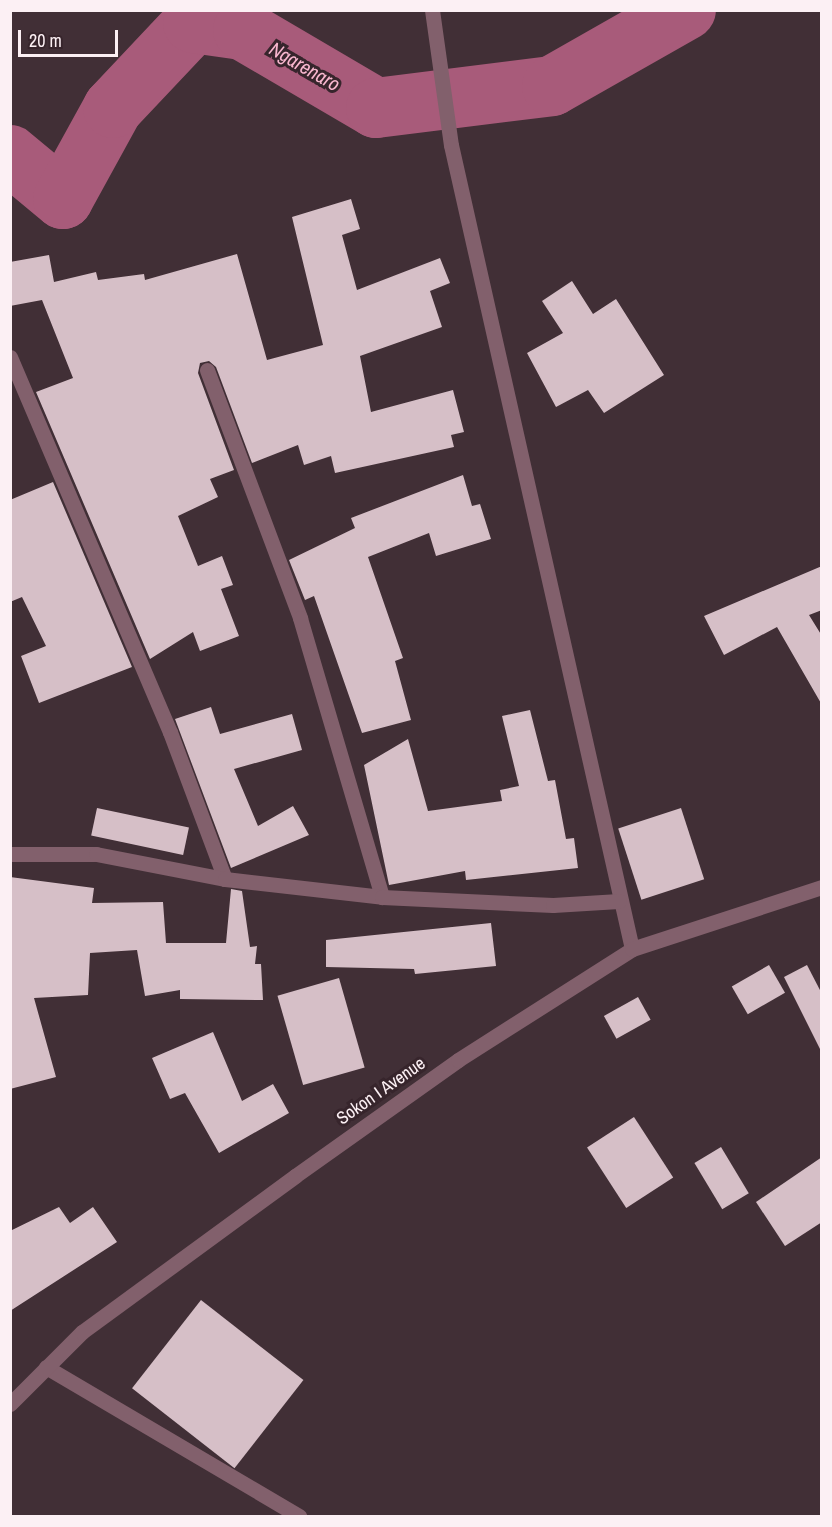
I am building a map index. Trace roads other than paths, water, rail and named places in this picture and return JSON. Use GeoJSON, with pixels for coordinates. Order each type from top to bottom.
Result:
{"type":"FeatureCollection","features":[{"type":"Feature","properties":{"kind":"street"},"geometry":{"type":"LineString","coordinates":[[432,10],[451,145],[619,901],[632,949]]}},
{"type":"Feature","properties":{"kind":"street"},"geometry":{"type":"LineString","coordinates":[[10,357],[170,732],[225,879]]}},
{"type":"Feature","properties":{"kind":"street"},"geometry":{"type":"LineString","coordinates":[[207,370],[300,618],[382,897]]}},
{"type":"Feature","properties":{"kind":"street"},"geometry":{"type":"LineString","coordinates":[[10,854],[96,854],[225,879],[382,897],[553,905],[619,901]]}},
{"type":"Feature","properties":{"kind":"street","name":"Sokon I Avenue"},"geometry":{"type":"LineString","coordinates":[[10,1404],[82,1332],[314,1162],[458,1060],[632,949],[822,887]]}},
{"type":"Feature","properties":{"kind":"street"},"geometry":{"type":"LineString","coordinates":[[46,1367],[299,1516]]}},
{"type":"Feature","properties":{"kind":"waterway","name":"Ngarenaro"},"geometry":{"type":"LineString","coordinates":[[10,155],[63,199],[113,108],[193,23],[243,30],[376,108],[552,86],[686,10]]}}]}
